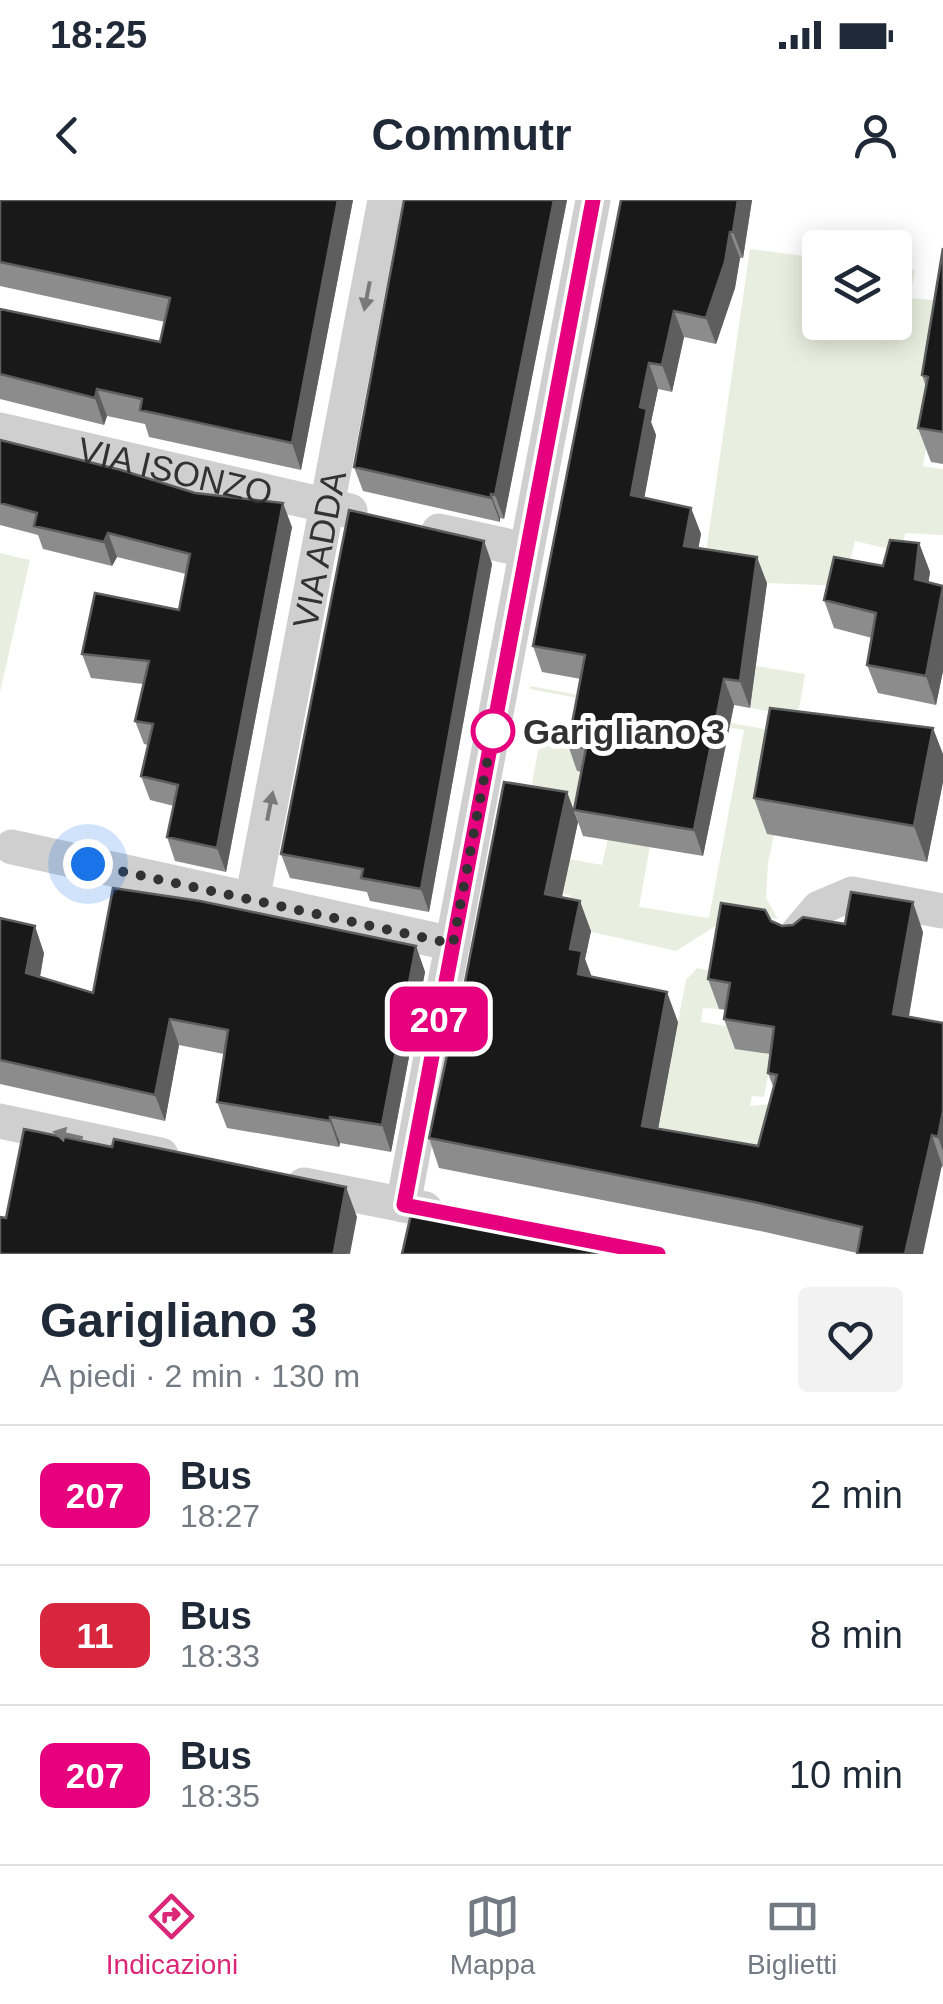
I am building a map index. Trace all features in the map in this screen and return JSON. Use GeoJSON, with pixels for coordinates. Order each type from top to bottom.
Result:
{"type":"FeatureCollection","features":[{"type":"Feature","properties":{"kind":"street","name":"VIA ADDA"},"geometry":{"type":"LineString","coordinates":[[252,901],[385,200]]}},
{"type":"Feature","properties":{"kind":"street"},"geometry":{"type":"LineString","coordinates":[[404,1205],[594,200]]}},
{"type":"Feature","properties":{"kind":"street","name":"VIA ISONZO"},"geometry":{"type":"LineString","coordinates":[[0,430],[526,550]]}},
{"type":"Feature","properties":{"kind":"street"},"geometry":{"type":"LineString","coordinates":[[12,847],[453,944]]}},
{"type":"Feature","properties":{"kind":"street"},"geometry":{"type":"LineString","coordinates":[[796,935],[819,908],[852,894],[943,911]]}},
{"type":"Feature","properties":{"kind":"street"},"geometry":{"type":"LineString","coordinates":[[0,1121],[192,1161]]}},
{"type":"Feature","properties":{"kind":"street"},"geometry":{"type":"LineString","coordinates":[[269,1177],[462,1216]]}},
{"type":"Feature","properties":{"kind":"green space"},"geometry":{"type":"Polygon","coordinates":[[[750,249],[802,256],[802,340],[912,340],[912,298],[943,301],[943,348],[923,466],[943,469],[943,535],[905,533],[902,552],[855,541],[844,586],[767,583],[703,573],[750,249]]]}},
{"type":"Feature","properties":{"kind":"green space"},"geometry":{"type":"Polygon","coordinates":[[[0,553],[30,560],[0,692],[0,553]]]}},
{"type":"Feature","properties":{"kind":"green space"},"geometry":{"type":"Polygon","coordinates":[[[756,666],[805,674],[799,709],[778,713],[750,708],[756,666]]]}},
{"type":"Feature","properties":{"kind":"green space"},"geometry":{"type":"Polygon","coordinates":[[[530,686],[769,730],[774,835],[766,898],[778,919],[736,913],[676,951],[565,926],[571,896],[562,893],[569,859],[602,865],[613,816],[529,800],[540,740],[582,747],[661,785],[639,907],[709,918],[744,730],[530,686]]]}},
{"type":"Feature","properties":{"kind":"green space"},"geometry":{"type":"Polygon","coordinates":[[[697,968],[725,974],[719,1009],[703,1008],[701,1022],[738,1028],[772,1055],[764,1097],[752,1096],[750,1106],[779,1103],[769,1176],[652,1156],[686,980],[697,968]]]}},
{"type":"Feature","properties":{"kind":"building"},"geometry":{"type":"Polygon","coordinates":[[[0,200],[338,200],[292,443],[140,410],[142,399],[97,389],[95,398],[0,374],[0,309],[160,342],[170,298],[0,262],[0,200]]]}},
{"type":"Feature","properties":{"kind":"building"},"geometry":{"type":"Polygon","coordinates":[[[404,200],[554,200],[495,495],[491,494],[491,498],[354,467],[404,200]]]}},
{"type":"Feature","properties":{"kind":"building"},"geometry":{"type":"Polygon","coordinates":[[[621,200],[738,200],[725,262],[706,318],[674,311],[662,365],[649,363],[640,407],[647,409],[631,495],[691,508],[684,546],[757,557],[740,681],[724,679],[694,830],[574,810],[586,748],[568,745],[585,655],[533,646],[621,200]]]}},
{"type":"Feature","properties":{"kind":"building"},"geometry":{"type":"Polygon","coordinates":[[[943,248],[943,432],[918,428],[928,377],[922,375],[943,248]]]}},
{"type":"Feature","properties":{"kind":"building"},"geometry":{"type":"Polygon","coordinates":[[[0,440],[195,493],[283,503],[217,848],[167,837],[178,785],[141,776],[153,724],[135,721],[149,661],[82,654],[95,593],[179,610],[190,554],[108,533],[104,542],[34,526],[37,513],[0,503],[0,440]]]}},
{"type":"Feature","properties":{"kind":"building"},"geometry":{"type":"Polygon","coordinates":[[[349,510],[484,541],[421,889],[361,878],[363,869],[281,854],[349,510]]]}},
{"type":"Feature","properties":{"kind":"building"},"geometry":{"type":"Polygon","coordinates":[[[890,540],[919,543],[915,579],[943,586],[926,676],[867,665],[876,613],[824,600],[834,557],[883,566],[890,540]]]}},
{"type":"Feature","properties":{"kind":"building"},"geometry":{"type":"Polygon","coordinates":[[[770,708],[933,728],[914,826],[754,798],[770,708]]]}},
{"type":"Feature","properties":{"kind":"building"},"geometry":{"type":"Polygon","coordinates":[[[504,782],[567,792],[545,894],[580,901],[570,949],[582,951],[578,974],[667,992],[642,1126],[758,1146],[777,1075],[768,1073],[774,1027],[724,1019],[730,983],[708,979],[721,903],[765,910],[771,921],[782,926],[793,925],[803,917],[845,924],[851,892],[913,902],[893,1014],[943,1023],[943,1111],[938,1137],[932,1135],[905,1254],[857,1254],[862,1227],[429,1138],[451,1037],[454,1038],[504,782]]]}},
{"type":"Feature","properties":{"kind":"building"},"geometry":{"type":"Polygon","coordinates":[[[113,888],[200,901],[416,946],[382,1125],[330,1117],[330,1121],[217,1102],[228,1030],[170,1019],[155,1095],[0,1060],[0,918],[35,926],[26,973],[93,993],[113,888]]]}},
{"type":"Feature","properties":{"kind":"building"},"geometry":{"type":"Polygon","coordinates":[[[24,1129],[112,1147],[114,1139],[346,1187],[334,1252],[347,1254],[0,1254],[0,1217],[6,1218],[24,1129]]]}},
{"type":"Feature","properties":{"kind":"building"},"geometry":{"type":"Polygon","coordinates":[[[414,1201],[645,1245],[644,1251],[665,1254],[402,1254],[414,1201]]]}},
{"type":"Feature","properties":{"kind":"bus line","name":"207"},"geometry":{"type":"LineString","coordinates":[[593,200],[404,1205],[658,1254]]}},
{"type":"Feature","properties":{"kind":"place","name":"Garigliano 3"},"geometry":{"type":"Point","coordinates":[493,731]}},
{"type":"Feature","properties":{"kind":"route"},"geometry":{"type":"LineString","coordinates":[[88,864],[453,944],[495,720],[493,731]]}}]}
